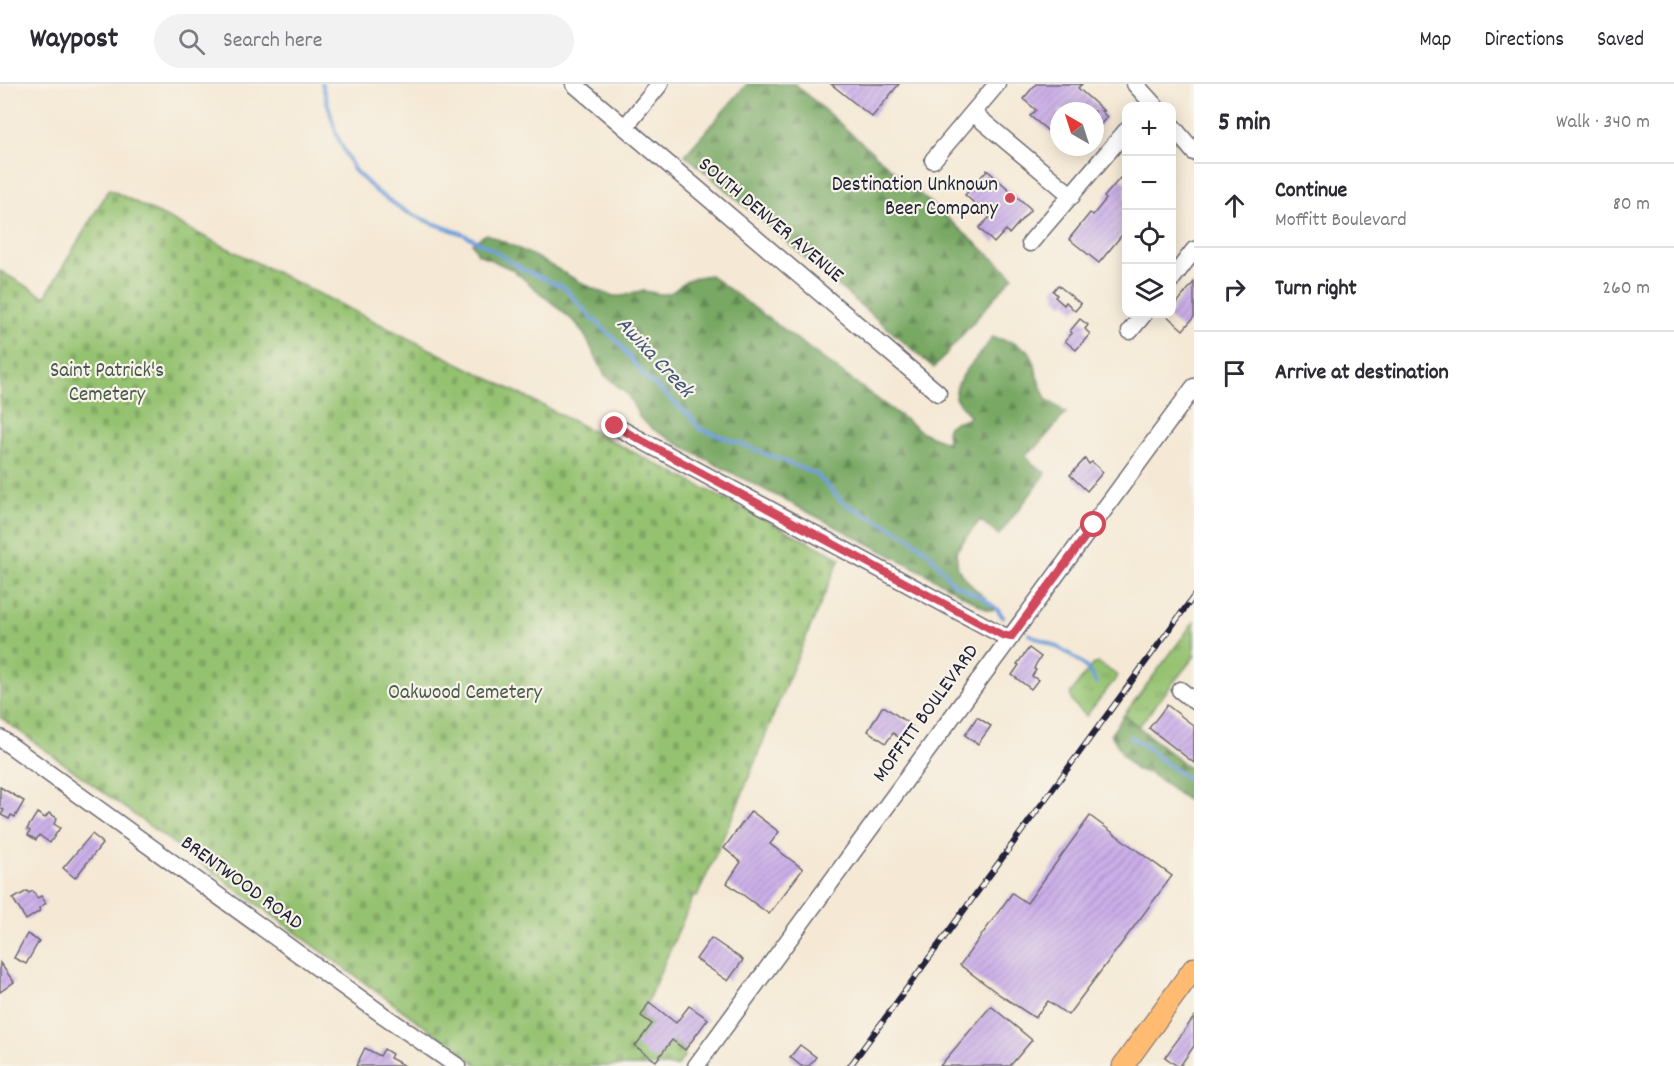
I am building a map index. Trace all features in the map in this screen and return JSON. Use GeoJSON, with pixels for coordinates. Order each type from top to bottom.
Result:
{"type":"FeatureCollection","features":[{"type":"Feature","properties":{"kind":"main road"},"geometry":{"type":"LineString","coordinates":[[1123,1066],[1194,968]]}},
{"type":"Feature","properties":{"kind":"street","name":"SOUTH DENVER AVENUE"},"geometry":{"type":"LineString","coordinates":[[574,84],[938,393]]}},
{"type":"Feature","properties":{"kind":"street"},"geometry":{"type":"LineString","coordinates":[[625,127],[660,84]]}},
{"type":"Feature","properties":{"kind":"street"},"geometry":{"type":"LineString","coordinates":[[933,160],[997,84]]}},
{"type":"Feature","properties":{"kind":"street"},"geometry":{"type":"LineString","coordinates":[[1135,84],[1149,102]]}},
{"type":"Feature","properties":{"kind":"street"},"geometry":{"type":"LineString","coordinates":[[973,113],[1072,196]]}},
{"type":"Feature","properties":{"kind":"street"},"geometry":{"type":"LineString","coordinates":[[1176,131],[1194,152]]}},
{"type":"Feature","properties":{"kind":"street"},"geometry":{"type":"LineString","coordinates":[[1030,243],[1122,136]]}},
{"type":"Feature","properties":{"kind":"street"},"geometry":{"type":"LineString","coordinates":[[1176,274],[1194,250]]}},
{"type":"Feature","properties":{"kind":"street"},"geometry":{"type":"LineString","coordinates":[[1130,331],[1141,318]]}},
{"type":"Feature","properties":{"kind":"street","name":"MOFFITT BOULEVARD"},"geometry":{"type":"LineString","coordinates":[[696,1066],[1194,387]]}},
{"type":"Feature","properties":{"kind":"street"},"geometry":{"type":"LineString","coordinates":[[615,426],[1002,635],[1011,637]]}},
{"type":"Feature","properties":{"kind":"street"},"geometry":{"type":"LineString","coordinates":[[1180,690],[1194,701]]}},
{"type":"Feature","properties":{"kind":"street","name":"BRENTWOOD ROAD"},"geometry":{"type":"LineString","coordinates":[[0,738],[383,1016],[457,1066]]}},
{"type":"Feature","properties":{"kind":"green space"},"geometry":{"type":"Polygon","coordinates":[[[747,84],[795,84],[1013,276],[934,368],[685,155],[747,84]]]}},
{"type":"Feature","properties":{"kind":"green space","name":"Oakwood Cemetery"},"geometry":{"type":"Polygon","coordinates":[[[109,189],[512,390],[840,558],[741,797],[697,897],[694,895],[641,1016],[685,1050],[684,1057],[677,1066],[479,1066],[0,717],[0,271],[45,297],[109,189]]]}},
{"type":"Feature","properties":{"kind":"green space"},"geometry":{"type":"Polygon","coordinates":[[[486,234],[596,290],[615,296],[641,291],[667,294],[689,280],[710,275],[922,432],[948,443],[947,427],[970,416],[955,398],[957,386],[965,371],[992,337],[1012,342],[1029,351],[1046,399],[1066,413],[1036,448],[1025,454],[1046,474],[999,535],[980,520],[956,551],[958,569],[971,585],[997,609],[988,610],[923,572],[654,430],[640,418],[628,395],[605,375],[577,324],[513,270],[478,254],[472,243],[486,234]]]}},
{"type":"Feature","properties":{"kind":"green space"},"geometry":{"type":"Polygon","coordinates":[[[1194,622],[1194,657],[1138,727],[1124,715],[1194,622]]]}},
{"type":"Feature","properties":{"kind":"green space"},"geometry":{"type":"Polygon","coordinates":[[[1099,663],[1118,676],[1086,716],[1073,703],[1070,694],[1092,665],[1099,663]]]}},
{"type":"Feature","properties":{"kind":"green space"},"geometry":{"type":"Polygon","coordinates":[[[1124,715],[1194,772],[1194,805],[1151,774],[1135,769],[1123,755],[1111,734],[1124,715]]]}},
{"type":"Feature","properties":{"kind":"building"},"geometry":{"type":"Polygon","coordinates":[[[831,84],[899,84],[872,117],[831,84]]]}},
{"type":"Feature","properties":{"kind":"building"},"geometry":{"type":"Polygon","coordinates":[[[1036,84],[1082,84],[1078,88],[1094,102],[1050,102],[1050,133],[1030,116],[1036,110],[1023,99],[1036,84]]]}},
{"type":"Feature","properties":{"kind":"building"},"geometry":{"type":"Polygon","coordinates":[[[987,170],[1031,209],[1009,234],[1006,230],[994,243],[979,228],[990,217],[965,195],[987,170]]]}},
{"type":"Feature","properties":{"kind":"building"},"geometry":{"type":"Polygon","coordinates":[[[1120,178],[1122,180],[1122,235],[1099,263],[1069,239],[1090,213],[1093,215],[1106,199],[1104,197],[1120,178]]]}},
{"type":"Feature","properties":{"kind":"building"},"geometry":{"type":"Polygon","coordinates":[[[1194,282],[1194,317],[1183,330],[1169,318],[1176,318],[1176,304],[1194,282]]]}},
{"type":"Feature","properties":{"kind":"building"},"geometry":{"type":"Polygon","coordinates":[[[1058,285],[1081,304],[1075,311],[1066,302],[1064,305],[1055,297],[1057,295],[1053,291],[1058,285]]]}},
{"type":"Feature","properties":{"kind":"building"},"geometry":{"type":"Polygon","coordinates":[[[1080,319],[1088,325],[1085,329],[1090,334],[1076,350],[1065,341],[1080,319]]]}},
{"type":"Feature","properties":{"kind":"building"},"geometry":{"type":"Polygon","coordinates":[[[1085,459],[1103,472],[1087,491],[1070,475],[1085,459]]]}},
{"type":"Feature","properties":{"kind":"building"},"geometry":{"type":"Polygon","coordinates":[[[1029,648],[1041,657],[1032,676],[1038,680],[1031,689],[1012,675],[1029,648]]]}},
{"type":"Feature","properties":{"kind":"building"},"geometry":{"type":"Polygon","coordinates":[[[1167,705],[1194,726],[1194,763],[1149,728],[1167,705]]]}},
{"type":"Feature","properties":{"kind":"building"},"geometry":{"type":"Polygon","coordinates":[[[882,707],[912,726],[902,740],[893,733],[886,743],[868,731],[882,707]]]}},
{"type":"Feature","properties":{"kind":"building"},"geometry":{"type":"Polygon","coordinates":[[[977,717],[991,726],[978,744],[965,735],[977,717]]]}},
{"type":"Feature","properties":{"kind":"building"},"geometry":{"type":"Polygon","coordinates":[[[0,787],[24,801],[15,817],[11,815],[9,819],[1,815],[4,810],[0,808],[0,787]]]}},
{"type":"Feature","properties":{"kind":"building"},"geometry":{"type":"Polygon","coordinates":[[[751,811],[779,832],[770,844],[803,869],[769,914],[727,883],[741,862],[724,848],[751,811]]]}},
{"type":"Feature","properties":{"kind":"building"},"geometry":{"type":"Polygon","coordinates":[[[37,813],[45,818],[49,813],[57,818],[54,824],[60,828],[50,843],[39,835],[36,840],[28,835],[30,831],[27,829],[37,813]]]}},
{"type":"Feature","properties":{"kind":"building"},"geometry":{"type":"Polygon","coordinates":[[[1090,816],[1172,876],[1068,1015],[1048,1001],[1035,1018],[960,965],[1012,893],[1027,903],[1090,816]]]}},
{"type":"Feature","properties":{"kind":"building"},"geometry":{"type":"Polygon","coordinates":[[[92,834],[102,844],[75,878],[63,868],[92,834]]]}},
{"type":"Feature","properties":{"kind":"building"},"geometry":{"type":"Polygon","coordinates":[[[27,891],[29,893],[33,891],[37,898],[41,896],[46,903],[39,908],[40,911],[26,920],[13,899],[27,891]]]}},
{"type":"Feature","properties":{"kind":"building"},"geometry":{"type":"Polygon","coordinates":[[[27,934],[39,941],[26,964],[14,958],[27,934]]]}},
{"type":"Feature","properties":{"kind":"building"},"geometry":{"type":"Polygon","coordinates":[[[711,938],[743,960],[728,981],[696,959],[711,938]]]}},
{"type":"Feature","properties":{"kind":"building"},"geometry":{"type":"Polygon","coordinates":[[[0,963],[14,982],[0,992],[0,963]]]}},
{"type":"Feature","properties":{"kind":"building"},"geometry":{"type":"Polygon","coordinates":[[[649,1002],[676,1023],[689,1006],[708,1019],[685,1050],[672,1040],[656,1061],[635,1046],[652,1024],[641,1016],[649,1002]]]}},
{"type":"Feature","properties":{"kind":"building"},"geometry":{"type":"Polygon","coordinates":[[[991,1006],[1032,1040],[1010,1066],[940,1066],[991,1006]]]}},
{"type":"Feature","properties":{"kind":"building"},"geometry":{"type":"Polygon","coordinates":[[[1194,1017],[1194,1046],[1180,1066],[1177,1066],[1165,1057],[1194,1017]]]}},
{"type":"Feature","properties":{"kind":"building"},"geometry":{"type":"Polygon","coordinates":[[[800,1045],[816,1057],[809,1066],[801,1066],[790,1057],[800,1045]]]}},
{"type":"Feature","properties":{"kind":"building"},"geometry":{"type":"Polygon","coordinates":[[[365,1048],[380,1056],[384,1049],[392,1054],[390,1058],[405,1066],[356,1066],[365,1048]]]}},
{"type":"Feature","properties":{"kind":"waterway","name":"Awixa Creek"},"geometry":{"type":"LineString","coordinates":[[322,84],[337,136],[354,170],[377,192],[405,211],[463,234],[524,270],[565,288],[586,312],[619,343],[644,376],[690,416],[700,429],[816,474],[844,503],[908,536],[930,554],[953,583],[984,599],[1003,617]]}},
{"type":"Feature","properties":{"kind":"waterway","name":"Awixa Creek"},"geometry":{"type":"LineString","coordinates":[[1029,634],[1076,658],[1091,673],[1096,683]]}},
{"type":"Feature","properties":{"kind":"waterway","name":"Awixa Creek"},"geometry":{"type":"LineString","coordinates":[[1131,737],[1194,784]]}},
{"type":"Feature","properties":{"kind":"railway"},"geometry":{"type":"LineString","coordinates":[[850,1066],[1194,596]]}},
{"type":"Feature","properties":{"kind":"place","name":"Destination Unknown Beer Company"},"geometry":{"type":"Point","coordinates":[1010,198]}},
{"type":"Feature","properties":{"kind":"route"},"geometry":{"type":"LineString","coordinates":[[615,426],[1002,635],[1011,637],[1094,525]]}},
{"type":"Feature","properties":{"kind":"park label","name":"Saint Patrick's Cemetery"},"geometry":{"type":"Point","coordinates":[107,384]}}]}
